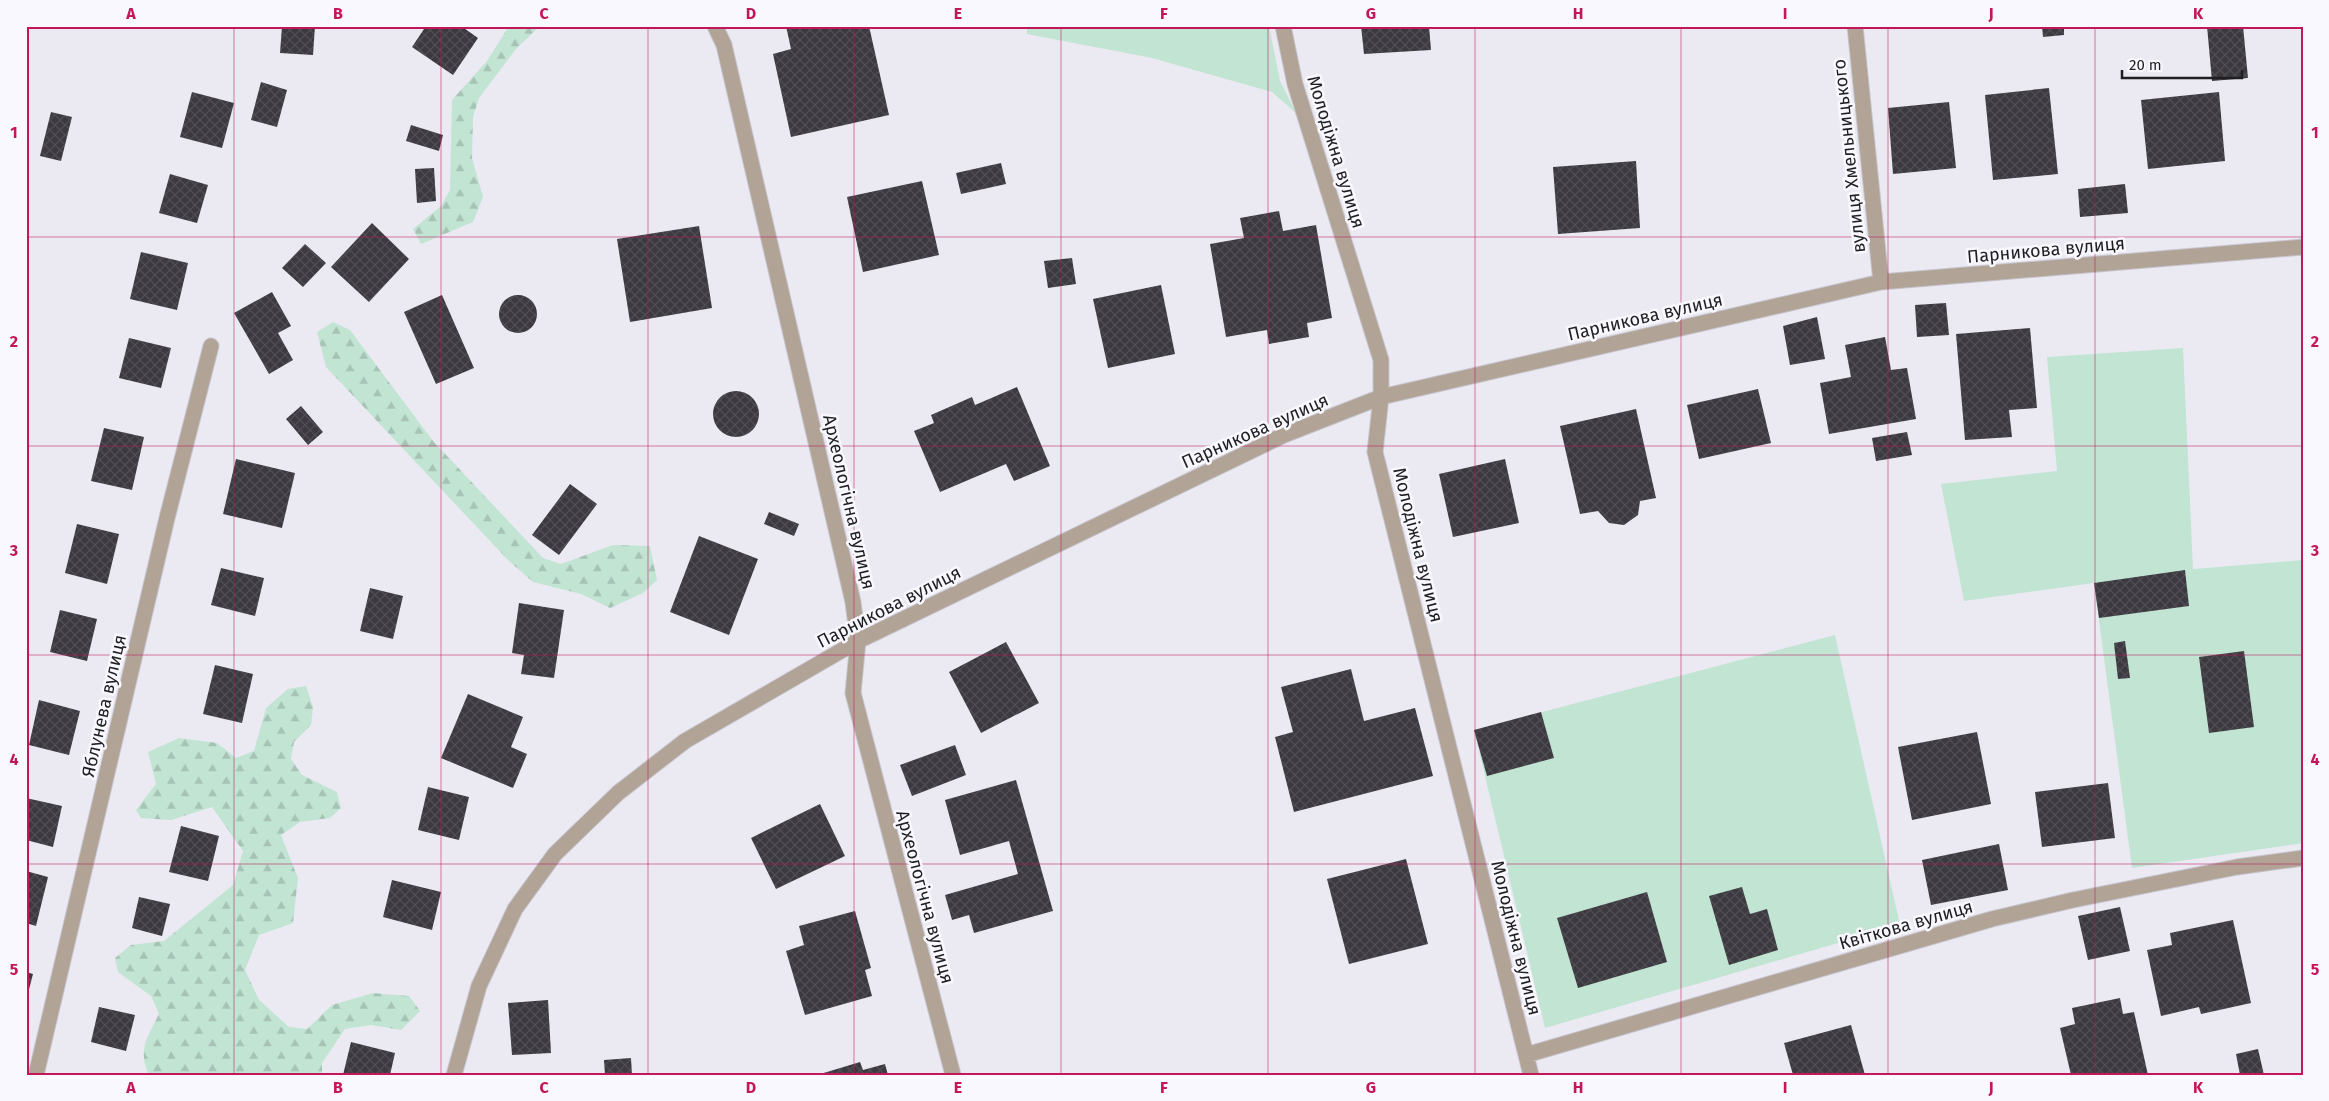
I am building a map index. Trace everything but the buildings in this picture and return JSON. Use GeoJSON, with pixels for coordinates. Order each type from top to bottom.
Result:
{"type":"FeatureCollection","features":[{"type":"Feature","properties":{"kind":"street","name":"Археологічна вулиця"},"geometry":{"type":"LineString","coordinates":[[715,26],[724,45],[853,602],[858,641],[853,693],[953,1075]]}},
{"type":"Feature","properties":{"kind":"street","name":"Молодіжна вулиця"},"geometry":{"type":"LineString","coordinates":[[1283,26],[1294,84],[1381,360],[1381,397],[1375,452],[1531,1075]]}},
{"type":"Feature","properties":{"kind":"street","name":"вулиця Хмельницького"},"geometry":{"type":"LineString","coordinates":[[1855,26],[1881,282]]}},
{"type":"Feature","properties":{"kind":"street","name":"Парникова вулиця"},"geometry":{"type":"LineString","coordinates":[[454,1075],[479,986],[515,909],[555,854],[618,793],[685,741],[858,641],[1284,435],[1381,397],[1881,282],[2303,247]]}},
{"type":"Feature","properties":{"kind":"street","name":"Яблунева вулиця"},"geometry":{"type":"LineString","coordinates":[[36,1075],[167,518],[211,346]]}},
{"type":"Feature","properties":{"kind":"street","name":"Квіткова вулиця"},"geometry":{"type":"LineString","coordinates":[[1526,1055],[1992,919],[2150,884],[2238,867],[2303,858]]}},
{"type":"Feature","properties":{"kind":"green space"},"geometry":{"type":"Polygon","coordinates":[[[509,26],[540,26],[516,49],[479,98],[473,117],[472,158],[483,197],[473,222],[421,244],[413,229],[441,206],[450,190],[452,100],[487,61],[509,26]]]}},
{"type":"Feature","properties":{"kind":"green space"},"geometry":{"type":"Polygon","coordinates":[[[1027,26],[1269,26],[1280,81],[1296,113],[1272,92],[1152,58],[1027,34],[1027,26]]]}},
{"type":"Feature","properties":{"kind":"green space"},"geometry":{"type":"Polygon","coordinates":[[[333,322],[350,330],[433,441],[543,558],[561,564],[613,545],[650,546],[657,580],[643,593],[610,608],[581,594],[533,582],[507,559],[326,367],[317,332],[333,322]]]}},
{"type":"Feature","properties":{"kind":"green space"},"geometry":{"type":"Polygon","coordinates":[[[2183,348],[2193,569],[2303,560],[2303,843],[2132,868],[2094,583],[1964,601],[1941,484],[2057,471],[2047,357],[2183,348]]]}},
{"type":"Feature","properties":{"kind":"green space"},"geometry":{"type":"Polygon","coordinates":[[[1835,635],[1900,925],[1545,1028],[1474,730],[1835,635]]]}},
{"type":"Feature","properties":{"kind":"green space"},"geometry":{"type":"Polygon","coordinates":[[[306,686],[313,707],[311,725],[294,742],[291,759],[302,775],[337,792],[341,808],[330,818],[300,822],[281,835],[298,878],[293,923],[259,935],[245,970],[259,1000],[289,1027],[307,1029],[332,1005],[373,993],[409,996],[420,1011],[401,1030],[371,1025],[345,1029],[322,1063],[322,1075],[149,1075],[144,1058],[145,1043],[159,1014],[151,996],[118,972],[115,958],[131,945],[164,941],[233,885],[243,851],[212,807],[171,820],[141,818],[136,810],[156,784],[148,752],[179,738],[217,743],[236,758],[254,751],[266,708],[288,689],[306,686]]]}}]}
